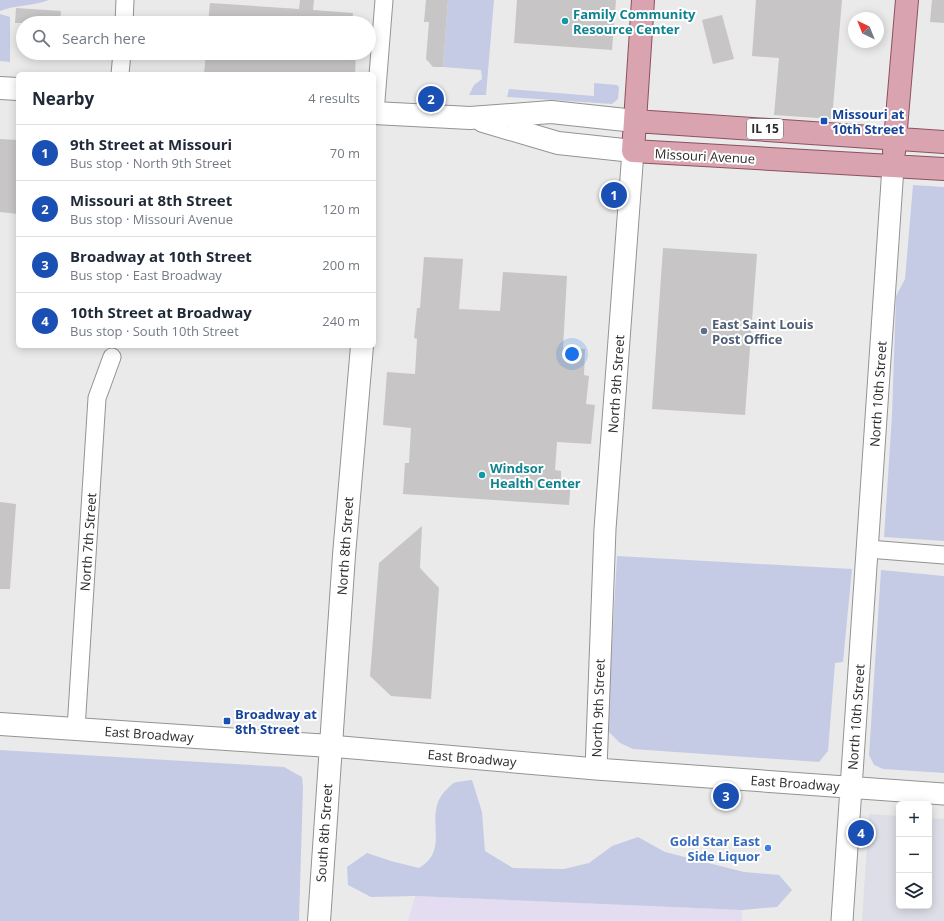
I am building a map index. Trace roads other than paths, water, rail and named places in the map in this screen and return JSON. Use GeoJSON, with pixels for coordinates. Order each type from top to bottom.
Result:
{"type":"FeatureCollection","features":[{"type":"Feature","properties":{"kind":"main road","name":"North 9th Street"},"geometry":{"type":"LineString","coordinates":[[633,152],[643,0]]}},
{"type":"Feature","properties":{"kind":"main road","name":"North 10th Street"},"geometry":{"type":"LineString","coordinates":[[893,167],[907,0]]}},
{"type":"Feature","properties":{"kind":"main road"},"geometry":{"type":"LineString","coordinates":[[0,88],[16,89]]}},
{"type":"Feature","properties":{"kind":"main road","name":"Missouri Avenue"},"geometry":{"type":"LineString","coordinates":[[376,118],[470,118],[551,112],[635,120],[895,137],[944,142]]}},
{"type":"Feature","properties":{"kind":"main road","name":"Missouri Avenue"},"geometry":{"type":"LineString","coordinates":[[470,118],[558,144],[633,152],[944,169]]}},
{"type":"Feature","properties":{"kind":"main road","name":"North 8th Street"},"geometry":{"type":"LineString","coordinates":[[330,746],[362,348]]}},
{"type":"Feature","properties":{"kind":"main road","name":"East Broadway"},"geometry":{"type":"LineString","coordinates":[[0,724],[330,746]]}},
{"type":"Feature","properties":{"kind":"main road","name":"South 8th Street"},"geometry":{"type":"LineString","coordinates":[[319,921],[330,746]]}},
{"type":"Feature","properties":{"kind":"street"},"geometry":{"type":"LineString","coordinates":[[124,16],[125,0]]}},
{"type":"Feature","properties":{"kind":"street"},"geometry":{"type":"LineString","coordinates":[[376,94],[384,0]]}},
{"type":"Feature","properties":{"kind":"street"},"geometry":{"type":"LineString","coordinates":[[120,72],[121,60]]}},
{"type":"Feature","properties":{"kind":"street","name":"North 9th Street"},"geometry":{"type":"LineString","coordinates":[[596,769],[605,529],[633,152]]}},
{"type":"Feature","properties":{"kind":"street","name":"North 10th Street"},"geometry":{"type":"LineString","coordinates":[[842,921],[893,167]]}},
{"type":"Feature","properties":{"kind":"street","name":"North 7th Street"},"geometry":{"type":"LineString","coordinates":[[76,729],[97,398],[112,357]]}},
{"type":"Feature","properties":{"kind":"street"},"geometry":{"type":"LineString","coordinates":[[868,549],[944,555]]}},
{"type":"Feature","properties":{"kind":"street","name":"East Broadway"},"geometry":{"type":"LineString","coordinates":[[330,746],[596,769],[944,794]]}},
{"type":"Feature","properties":{"kind":"place","name":"Family Community Resource Center"},"geometry":{"type":"Point","coordinates":[565,21]}},
{"type":"Feature","properties":{"kind":"place","name":"Missouri at 8th Street"},"geometry":{"type":"Point","coordinates":[431,99]}},
{"type":"Feature","properties":{"kind":"place","name":"Missouri at 10th Street"},"geometry":{"type":"Point","coordinates":[824,121]}},
{"type":"Feature","properties":{"kind":"place","name":"9th Street at Missouri"},"geometry":{"type":"Point","coordinates":[614,195]}},
{"type":"Feature","properties":{"kind":"place","name":"East Saint Louis Post Office"},"geometry":{"type":"Point","coordinates":[704,331]}},
{"type":"Feature","properties":{"kind":"place","name":"Windsor Health Center"},"geometry":{"type":"Point","coordinates":[482,475]}},
{"type":"Feature","properties":{"kind":"place","name":"Broadway at 8th Street"},"geometry":{"type":"Point","coordinates":[227,721]}},
{"type":"Feature","properties":{"kind":"place","name":"Broadway at 10th Street"},"geometry":{"type":"Point","coordinates":[726,796]}},
{"type":"Feature","properties":{"kind":"place","name":"10th Street at Broadway"},"geometry":{"type":"Point","coordinates":[861,833]}},
{"type":"Feature","properties":{"kind":"place","name":"Gold Star East Side Liquor"},"geometry":{"type":"Point","coordinates":[768,848]}}]}
